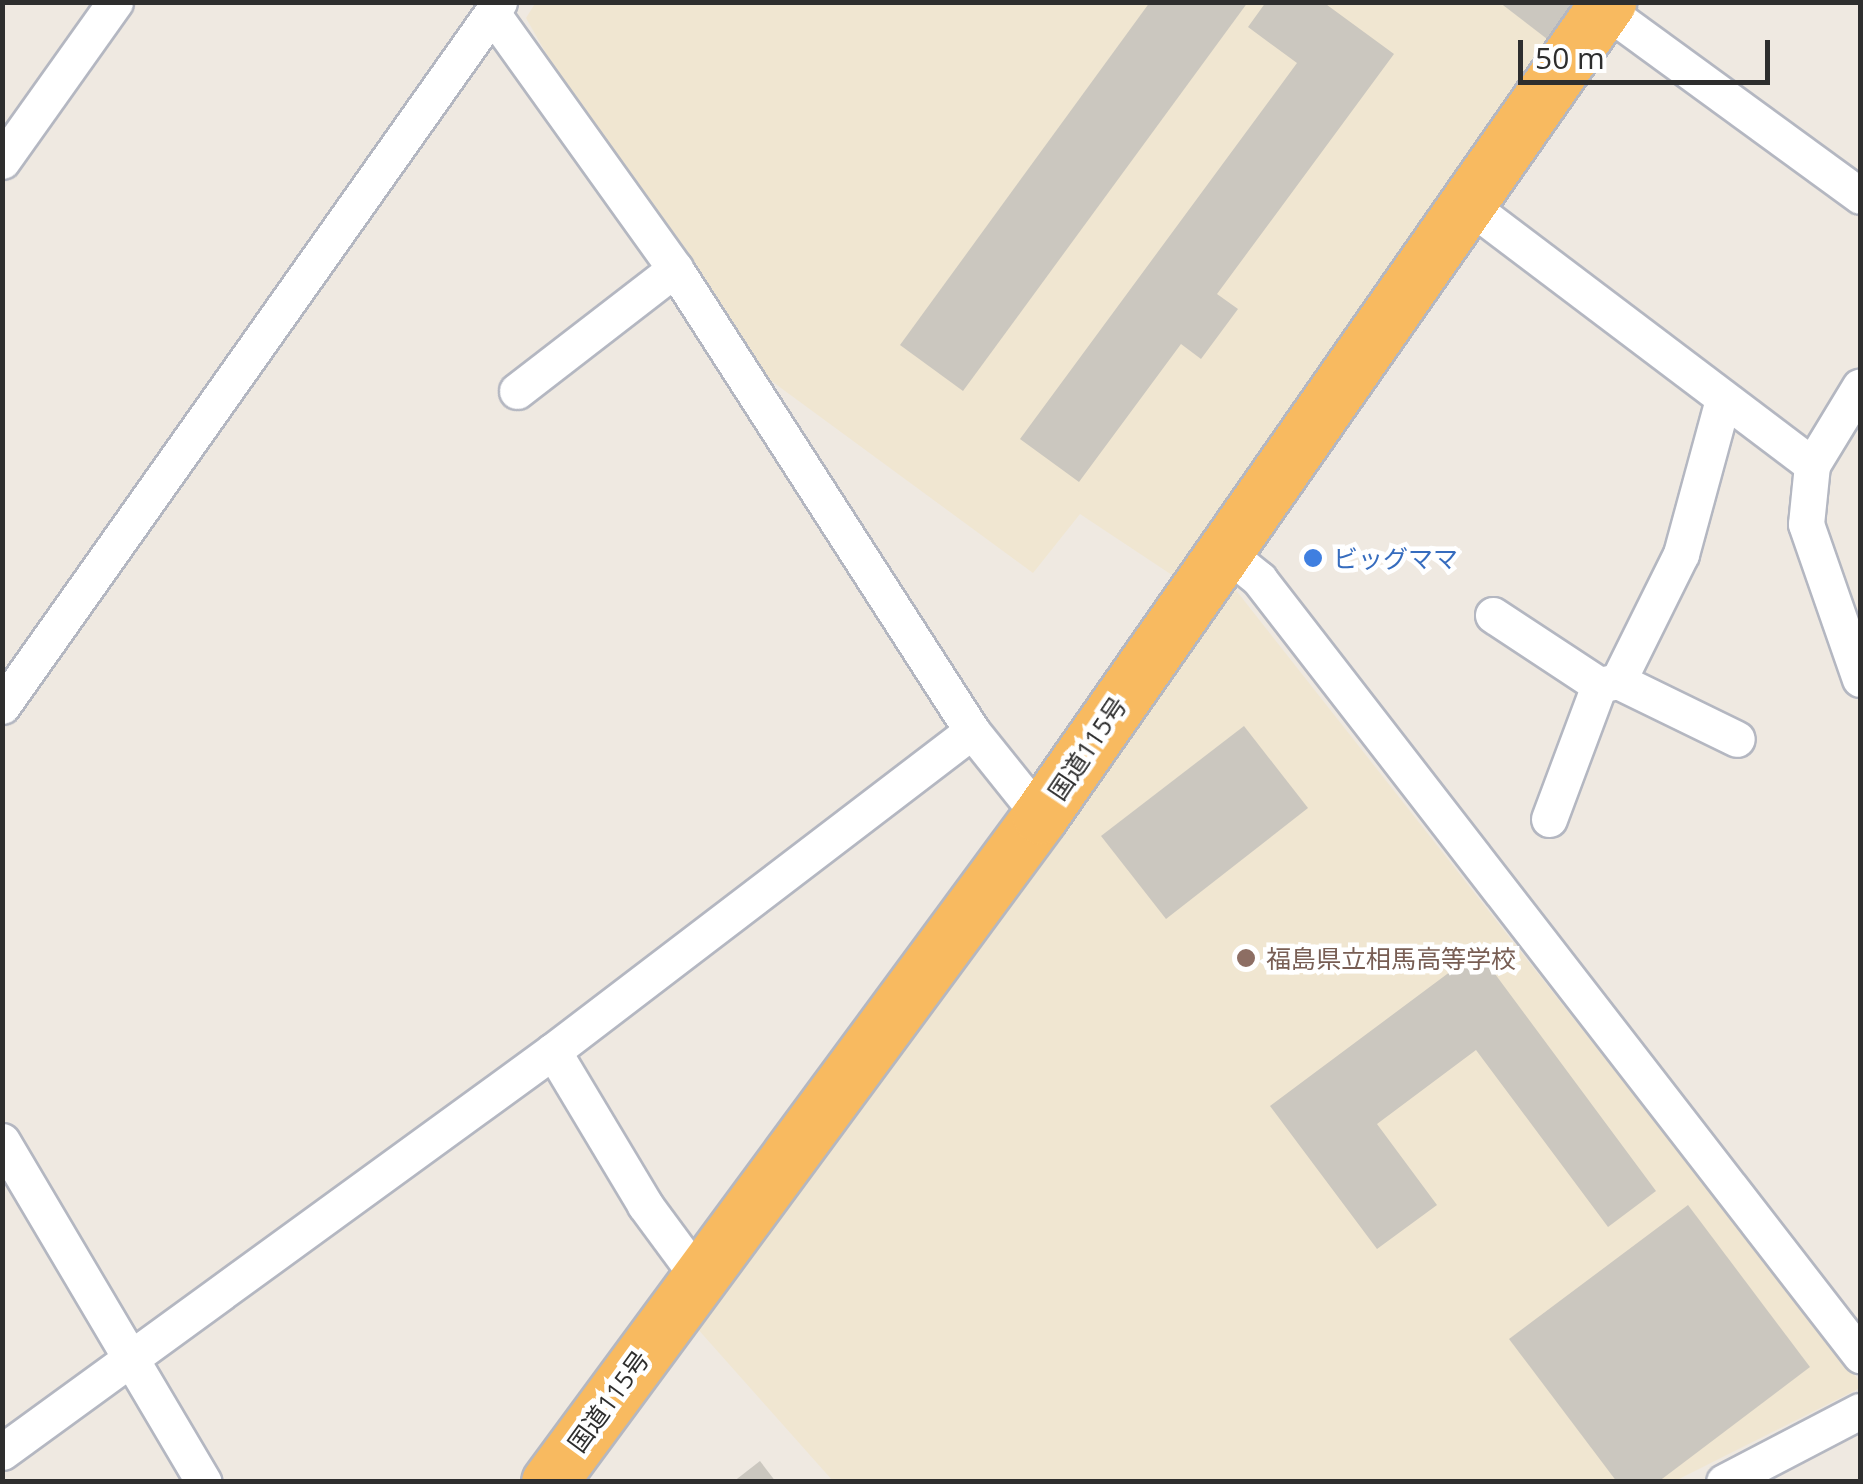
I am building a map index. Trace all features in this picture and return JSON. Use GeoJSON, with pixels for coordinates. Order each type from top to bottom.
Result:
{"type":"FeatureCollection","features":[{"type":"Feature","properties":{"kind":"highway","name":"国道115号"},"geometry":{"type":"LineString","coordinates":[[549,1482],[1040,816],[1222,548],[1606,6]]}},
{"type":"Feature","properties":{"kind":"street"},"geometry":{"type":"LineString","coordinates":[[2,160],[115,2]]}},
{"type":"Feature","properties":{"kind":"street"},"geometry":{"type":"LineString","coordinates":[[1606,6],[1860,196]]}},
{"type":"Feature","properties":{"kind":"street"},"geometry":{"type":"LineString","coordinates":[[2,706],[496,8],[676,269],[972,731],[1040,816]]}},
{"type":"Feature","properties":{"kind":"street"},"geometry":{"type":"LineString","coordinates":[[1466,202],[1722,403],[1812,466]]}},
{"type":"Feature","properties":{"kind":"street"},"geometry":{"type":"LineString","coordinates":[[517,391],[676,269]]}},
{"type":"Feature","properties":{"kind":"street"},"geometry":{"type":"LineString","coordinates":[[1860,386],[1812,466],[1806,524],[1860,679]]}},
{"type":"Feature","properties":{"kind":"street"},"geometry":{"type":"LineString","coordinates":[[1549,819],[1608,683],[1681,554],[1722,403]]}},
{"type":"Feature","properties":{"kind":"street"},"geometry":{"type":"LineString","coordinates":[[1222,548],[1259,579],[1860,1355]]}},
{"type":"Feature","properties":{"kind":"street"},"geometry":{"type":"LineString","coordinates":[[1493,614],[1608,683],[1737,739]]}},
{"type":"Feature","properties":{"kind":"street"},"geometry":{"type":"LineString","coordinates":[[2,1452],[553,1052],[972,731]]}},
{"type":"Feature","properties":{"kind":"street"},"geometry":{"type":"LineString","coordinates":[[553,1052],[646,1205],[698,1277]]}},
{"type":"Feature","properties":{"kind":"street"},"geometry":{"type":"LineString","coordinates":[[2,1140],[204,1482]]}},
{"type":"Feature","properties":{"kind":"street"},"geometry":{"type":"LineString","coordinates":[[1724,1482],[1860,1410]]}},
{"type":"Feature","properties":{"kind":"shaded area"},"geometry":{"type":"Polygon","coordinates":[[[536,2],[1582,3],[1178,579],[1080,514],[1033,573],[766,377],[576,106],[526,18],[536,2]]]}},
{"type":"Feature","properties":{"kind":"shaded area","name":"福島県立相馬高等学校"},"geometry":{"type":"Polygon","coordinates":[[[1235,589],[1860,1382],[1860,1388],[1675,1481],[833,1481],[696,1327],[1235,589]]]}},
{"type":"Feature","properties":{"kind":"building"},"geometry":{"type":"Polygon","coordinates":[[[1150,2],[1248,2],[963,391],[900,345],[1150,2]]]}},
{"type":"Feature","properties":{"kind":"building"},"geometry":{"type":"Polygon","coordinates":[[[1266,2],[1323,2],[1394,54],[1217,294],[1238,309],[1201,359],[1181,344],[1079,482],[1020,439],[1297,63],[1248,27],[1266,2]]]}},
{"type":"Feature","properties":{"kind":"building"},"geometry":{"type":"Polygon","coordinates":[[[1499,2],[1581,2],[1551,42],[1499,2]]]}},
{"type":"Feature","properties":{"kind":"building"},"geometry":{"type":"Polygon","coordinates":[[[1244,726],[1308,808],[1166,919],[1101,836],[1244,726]]]}},
{"type":"Feature","properties":{"kind":"building"},"geometry":{"type":"Polygon","coordinates":[[[1478,951],[1656,1191],[1608,1227],[1476,1050],[1377,1124],[1437,1205],[1377,1249],[1270,1106],[1478,951]]]}},
{"type":"Feature","properties":{"kind":"building"},"geometry":{"type":"Polygon","coordinates":[[[1688,1205],[1810,1367],[1658,1482],[1617,1482],[1509,1339],[1688,1205]]]}},
{"type":"Feature","properties":{"kind":"building"},"geometry":{"type":"Polygon","coordinates":[[[760,1461],[776,1482],[733,1482],[760,1461]]]}},
{"type":"Feature","properties":{"kind":"place","name":"ビッグママ"},"geometry":{"type":"Point","coordinates":[1313,558]}},
{"type":"Feature","properties":{"kind":"place","name":"福島県立相馬高等学校"},"geometry":{"type":"Point","coordinates":[1246,958]}}]}
